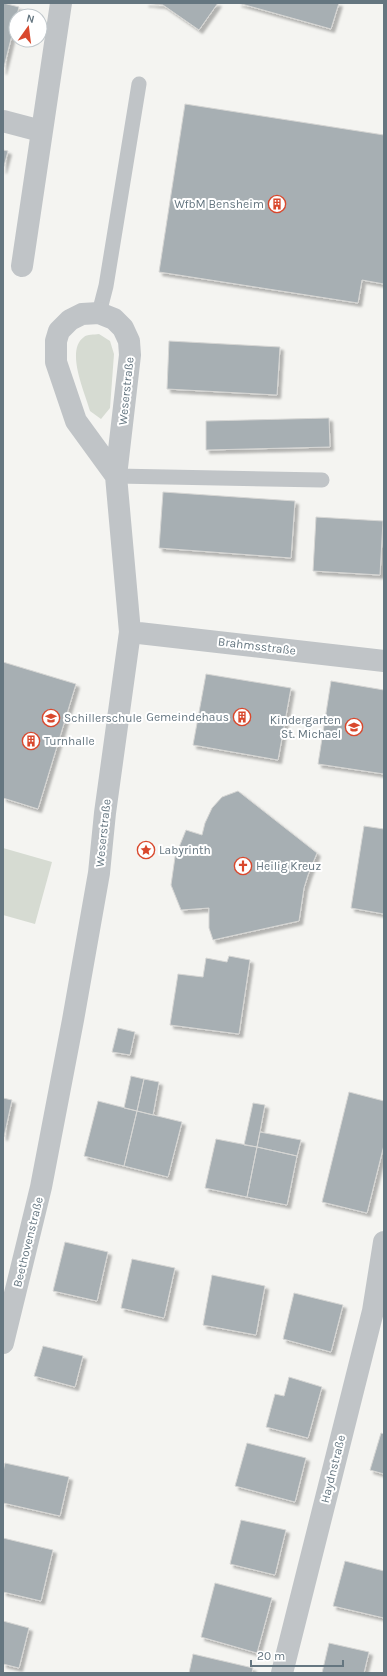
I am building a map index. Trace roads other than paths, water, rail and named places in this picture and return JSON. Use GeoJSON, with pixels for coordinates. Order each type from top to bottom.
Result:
{"type":"FeatureCollection","features":[{"type":"Feature","properties":{"kind":"street"},"geometry":{"type":"LineString","coordinates":[[22,266],[61,3]]}},
{"type":"Feature","properties":{"kind":"street"},"geometry":{"type":"LineString","coordinates":[[3,121],[41,131]]}},
{"type":"Feature","properties":{"kind":"street"},"geometry":{"type":"LineString","coordinates":[[100,313],[82,314],[70,320],[60,331],[56,341],[56,362],[76,421],[116,476]]}},
{"type":"Feature","properties":{"kind":"street","name":"Weserstraße"},"geometry":{"type":"LineString","coordinates":[[41,1187],[99,873],[105,813],[130,632],[116,476],[130,355],[129,341],[123,328],[114,319],[100,313]]}},
{"type":"Feature","properties":{"kind":"street","name":"Brahmsstraße"},"geometry":{"type":"LineString","coordinates":[[130,632],[384,661]]}},
{"type":"Feature","properties":{"kind":"street","name":"Beethovenstraße"},"geometry":{"type":"LineString","coordinates":[[3,1343],[41,1187]]}},
{"type":"Feature","properties":{"kind":"street","name":"Haydnstraße"},"geometry":{"type":"LineString","coordinates":[[282,1673],[373,1311],[384,1242]]}},
{"type":"Feature","properties":{"kind":"lane"},"geometry":{"type":"LineString","coordinates":[[100,313],[106,286],[139,84]]}},
{"type":"Feature","properties":{"kind":"lane"},"geometry":{"type":"LineString","coordinates":[[116,476],[322,480]]}},
{"type":"Feature","properties":{"kind":"place","name":"WfbM Bensheim"},"geometry":{"type":"Point","coordinates":[277,204]}},
{"type":"Feature","properties":{"kind":"place","name":"Gemeindehaus"},"geometry":{"type":"Point","coordinates":[242,717]}},
{"type":"Feature","properties":{"kind":"place","name":"Schillerschule"},"geometry":{"type":"Point","coordinates":[51,718]}},
{"type":"Feature","properties":{"kind":"place","name":"Kindergarten St. Michael"},"geometry":{"type":"Point","coordinates":[354,727]}},
{"type":"Feature","properties":{"kind":"place","name":"Turnhalle"},"geometry":{"type":"Point","coordinates":[31,741]}},
{"type":"Feature","properties":{"kind":"place","name":"Labyrinth"},"geometry":{"type":"Point","coordinates":[146,850]}},
{"type":"Feature","properties":{"kind":"place","name":"Heilig Kreuz"},"geometry":{"type":"Point","coordinates":[243,866]}}]}
